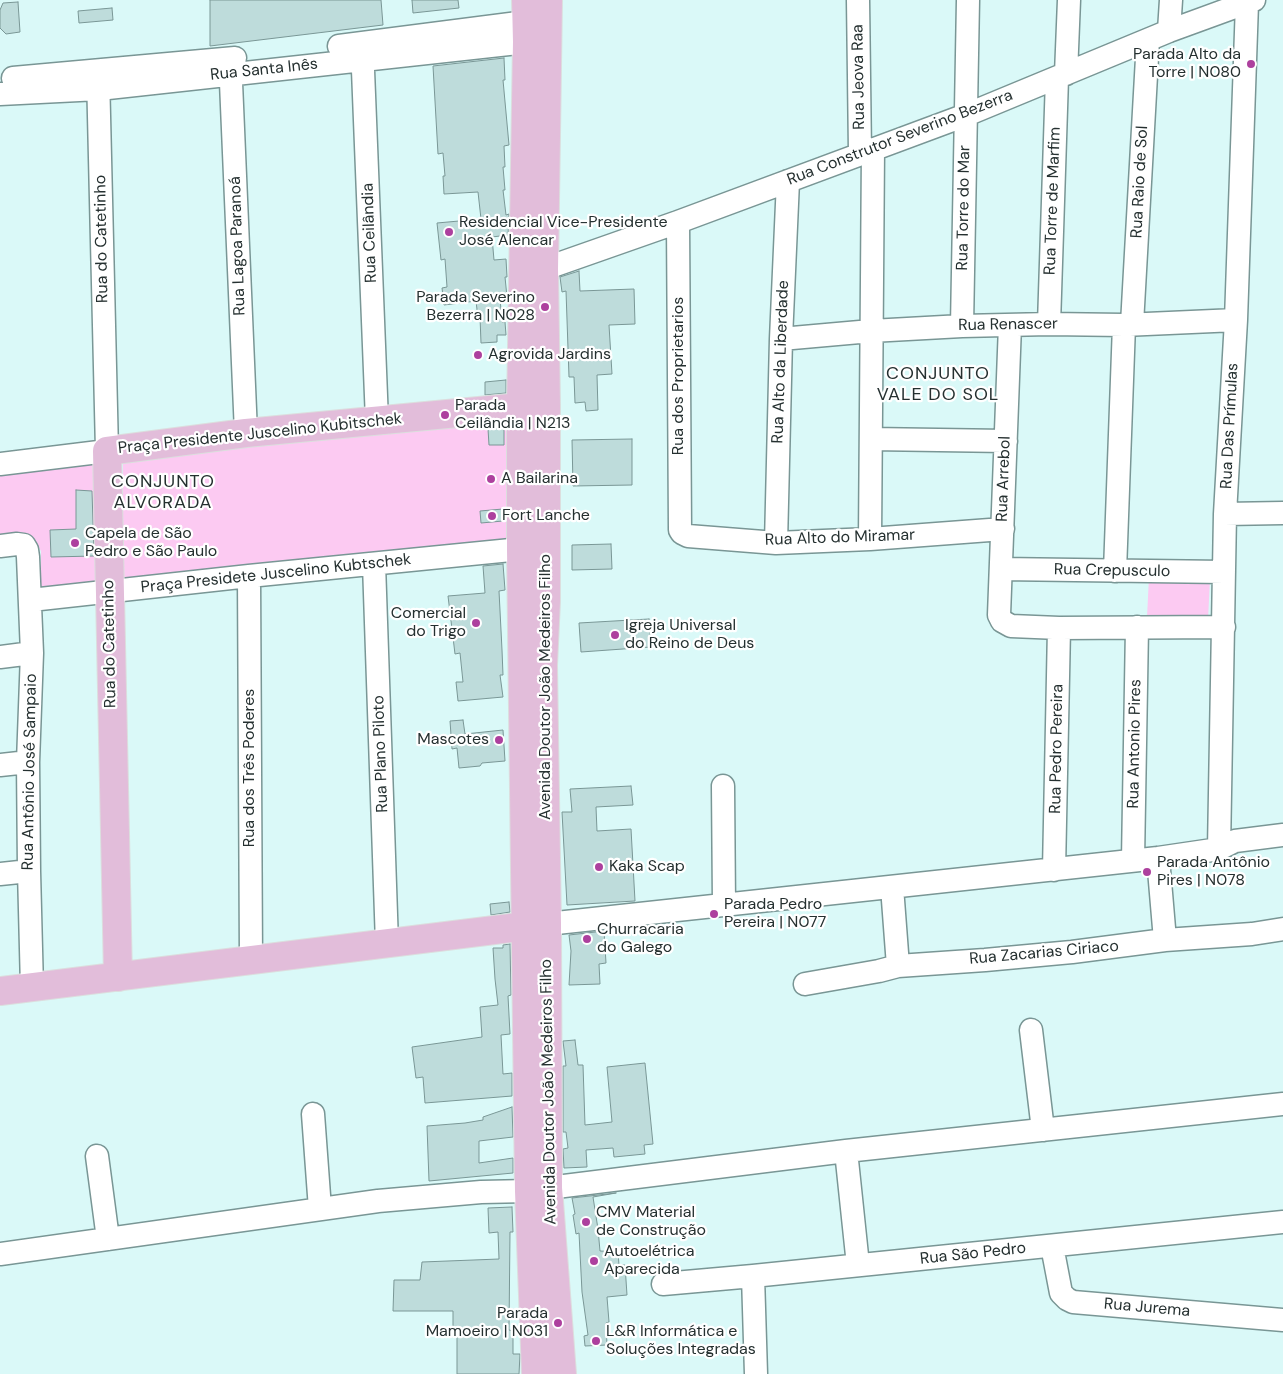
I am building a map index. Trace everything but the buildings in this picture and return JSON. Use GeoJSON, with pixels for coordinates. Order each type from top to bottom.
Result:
{"type":"FeatureCollection","features":[{"type":"Feature","properties":{"kind":"main road","name":"Avenida Doutor João Medeiros Filho"},"geometry":{"type":"LineString","coordinates":[[536,925],[546,601],[544,270],[549,0]]}},
{"type":"Feature","properties":{"kind":"main road","name":"Avenida Doutor João Medeiros Filho"},"geometry":{"type":"LineString","coordinates":[[526,21],[521,549],[536,925],[539,1189],[534,1330],[536,1374]]}},
{"type":"Feature","properties":{"kind":"main road","name":"Praça Presidente Juscelino Kubitschek"},"geometry":{"type":"LineString","coordinates":[[107,451],[246,433],[521,407]]}},
{"type":"Feature","properties":{"kind":"main road"},"geometry":{"type":"LineString","coordinates":[[521,407],[530,410],[535,415],[537,462],[545,496]]}},
{"type":"Feature","properties":{"kind":"main road","name":"Rua do Catetinho"},"geometry":{"type":"LineString","coordinates":[[107,451],[118,977]]}},
{"type":"Feature","properties":{"kind":"main road"},"geometry":{"type":"LineString","coordinates":[[521,549],[525,553],[528,563],[531,597],[536,601],[546,601]]}},
{"type":"Feature","properties":{"kind":"main road"},"geometry":{"type":"LineString","coordinates":[[0,991],[536,925]]}},
{"type":"Feature","properties":{"kind":"main road","name":"Avenida Doutor João Medeiros Filho"},"geometry":{"type":"LineString","coordinates":[[539,1189],[562,1374]]}},
{"type":"Feature","properties":{"kind":"main road"},"geometry":{"type":"LineString","coordinates":[[534,1330],[546,1330],[550,1333],[554,1374]]}},
{"type":"Feature","properties":{"kind":"street","name":"Rua Jeova Raa"},"geometry":{"type":"LineString","coordinates":[[858,0],[867,151],[871,331],[870,539]]}},
{"type":"Feature","properties":{"kind":"street","name":"Rua Torre do Mar"},"geometry":{"type":"LineString","coordinates":[[962,326],[968,0]]}},
{"type":"Feature","properties":{"kind":"street","name":"Rua Torre de Marfim"},"geometry":{"type":"LineString","coordinates":[[1049,324],[1061,76],[1069,0]]}},
{"type":"Feature","properties":{"kind":"street"},"geometry":{"type":"LineString","coordinates":[[1169,31],[1171,0]]}},
{"type":"Feature","properties":{"kind":"street","name":"Rua Construtor Severino Bezerra"},"geometry":{"type":"LineString","coordinates":[[544,270],[966,115],[1169,31],[1250,1]]}},
{"type":"Feature","properties":{"kind":"street","name":"Rua Das Prímulas"},"geometry":{"type":"LineString","coordinates":[[1219,849],[1225,514],[1236,320],[1250,1]]}},
{"type":"Feature","properties":{"kind":"street","name":"Rua Santa Inês"},"geometry":{"type":"LineString","coordinates":[[0,94],[99,80],[363,52],[526,21]]}},
{"type":"Feature","properties":{"kind":"street","name":"Rua Raio de Sol"},"geometry":{"type":"LineString","coordinates":[[1115,571],[1128,324],[1148,40]]}},
{"type":"Feature","properties":{"kind":"street","name":"Rua Ceilândia"},"geometry":{"type":"LineString","coordinates":[[363,52],[377,422]]}},
{"type":"Feature","properties":{"kind":"street","name":"Rua Lagoa Paranoá"},"geometry":{"type":"LineString","coordinates":[[230,66],[246,433]]}},
{"type":"Feature","properties":{"kind":"street","name":"Rua Santa Inês"},"geometry":{"type":"LineString","coordinates":[[0,80],[99,80]]}},
{"type":"Feature","properties":{"kind":"street","name":"Rua do Catetinho"},"geometry":{"type":"LineString","coordinates":[[99,80],[107,451]]}},
{"type":"Feature","properties":{"kind":"street","name":"Rua Alto da Liberdade"},"geometry":{"type":"LineString","coordinates":[[776,543],[781,339],[788,181]]}},
{"type":"Feature","properties":{"kind":"street","name":"Rua dos Proprietarios"},"geometry":{"type":"LineString","coordinates":[[678,222],[680,530]]}},
{"type":"Feature","properties":{"kind":"street","name":"Rua Renascer"},"geometry":{"type":"LineString","coordinates":[[781,339],[871,331],[962,326],[1128,324],[1236,320]]}},
{"type":"Feature","properties":{"kind":"street","name":"Rua Arrebol"},"geometry":{"type":"LineString","coordinates":[[1010,325],[999,616],[1002,621],[1011,626],[1059,628]]}},
{"type":"Feature","properties":{"kind":"street"},"geometry":{"type":"LineString","coordinates":[[871,439],[1006,441]]}},
{"type":"Feature","properties":{"kind":"street","name":"Praça Presidente Juscelino Kubitschek"},"geometry":{"type":"LineString","coordinates":[[0,464],[107,451]]}},
{"type":"Feature","properties":{"kind":"street"},"geometry":{"type":"LineString","coordinates":[[1225,514],[1283,513]]}},
{"type":"Feature","properties":{"kind":"street","name":"Rua Alto do Miramar"},"geometry":{"type":"LineString","coordinates":[[680,530],[684,536],[776,543],[870,539],[1003,529]]}},
{"type":"Feature","properties":{"kind":"street","name":"Rua Antônio José Sampaio"},"geometry":{"type":"LineString","coordinates":[[0,546],[24,545],[28,557],[32,654],[28,762],[28,871],[32,988]]}},
{"type":"Feature","properties":{"kind":"street","name":"Praça Presidete Juscelino Kubtschek"},"geometry":{"type":"LineString","coordinates":[[31,600],[521,549]]}},
{"type":"Feature","properties":{"kind":"street","name":"Rua Plano Piloto"},"geometry":{"type":"LineString","coordinates":[[374,564],[387,944]]}},
{"type":"Feature","properties":{"kind":"street","name":"Rua Crepusculo"},"geometry":{"type":"LineString","coordinates":[[1001,570],[1224,572]]}},
{"type":"Feature","properties":{"kind":"street","name":"Rua dos Três Poderes"},"geometry":{"type":"LineString","coordinates":[[249,576],[251,961]]}},
{"type":"Feature","properties":{"kind":"street","name":"Rua Antonio Pires"},"geometry":{"type":"LineString","coordinates":[[1133,860],[1138,627]]}},
{"type":"Feature","properties":{"kind":"street"},"geometry":{"type":"LineString","coordinates":[[1059,628],[1224,627]]}},
{"type":"Feature","properties":{"kind":"street","name":"Rua Pedro Pereira"},"geometry":{"type":"LineString","coordinates":[[1054,870],[1059,628]]}},
{"type":"Feature","properties":{"kind":"street"},"geometry":{"type":"LineString","coordinates":[[0,657],[32,654]]}},
{"type":"Feature","properties":{"kind":"street"},"geometry":{"type":"LineString","coordinates":[[0,765],[28,762]]}},
{"type":"Feature","properties":{"kind":"street"},"geometry":{"type":"LineString","coordinates":[[723,786],[724,905]]}},
{"type":"Feature","properties":{"kind":"street"},"geometry":{"type":"LineString","coordinates":[[536,925],[1158,858],[1219,849],[1235,841],[1283,836]]}},
{"type":"Feature","properties":{"kind":"street"},"geometry":{"type":"LineString","coordinates":[[1219,849],[1234,853],[1283,850]]}},
{"type":"Feature","properties":{"kind":"street"},"geometry":{"type":"LineString","coordinates":[[1158,858],[1165,940]]}},
{"type":"Feature","properties":{"kind":"street"},"geometry":{"type":"LineString","coordinates":[[0,874],[28,871]]}},
{"type":"Feature","properties":{"kind":"street"},"geometry":{"type":"LineString","coordinates":[[892,887],[898,966]]}},
{"type":"Feature","properties":{"kind":"street","name":"Rua Zacarias Ciriaco"},"geometry":{"type":"LineString","coordinates":[[805,984],[898,966],[1072,952],[1165,940],[1252,934],[1283,929]]}},
{"type":"Feature","properties":{"kind":"street"},"geometry":{"type":"LineString","coordinates":[[1031,1030],[1043,1130]]}},
{"type":"Feature","properties":{"kind":"street"},"geometry":{"type":"LineString","coordinates":[[0,1254],[378,1201],[474,1192],[539,1189],[846,1151],[1283,1104]]}},
{"type":"Feature","properties":{"kind":"street"},"geometry":{"type":"LineString","coordinates":[[313,1114],[320,1209]]}},
{"type":"Feature","properties":{"kind":"street"},"geometry":{"type":"LineString","coordinates":[[846,1151],[858,1265]]}},
{"type":"Feature","properties":{"kind":"street"},"geometry":{"type":"LineString","coordinates":[[96,1156],[108,1239]]}},
{"type":"Feature","properties":{"kind":"street","name":"Rua São Pedro"},"geometry":{"type":"LineString","coordinates":[[663,1284],[1283,1222]]}},
{"type":"Feature","properties":{"kind":"street","name":"Rua Jurema"},"geometry":{"type":"LineString","coordinates":[[1052,1246],[1061,1293],[1066,1299],[1073,1302],[1283,1320]]}},
{"type":"Feature","properties":{"kind":"street"},"geometry":{"type":"LineString","coordinates":[[753,1276],[756,1374]]}},
{"type":"Feature","properties":{"kind":"shaded area"},"geometry":{"type":"Polygon","coordinates":[[[513,418],[517,525],[503,544],[122,582],[123,454],[513,418]]]}},
{"type":"Feature","properties":{"kind":"shaded area"},"geometry":{"type":"Polygon","coordinates":[[[101,460],[105,585],[43,590],[41,586],[41,551],[33,540],[0,540],[0,471],[101,460]]]}},
{"type":"Feature","properties":{"kind":"shaded area"},"geometry":{"type":"Polygon","coordinates":[[[1149,577],[1210,579],[1208,620],[1147,617],[1149,577]]]}},
{"type":"Feature","properties":{"kind":"place","name":"Parada Alto da Torre | N080"},"geometry":{"type":"Point","coordinates":[1251,64]}},
{"type":"Feature","properties":{"kind":"place","name":"Residencial Vice-Presidente José Alencar"},"geometry":{"type":"Point","coordinates":[449,232]}},
{"type":"Feature","properties":{"kind":"place","name":"Parada Severino Bezerra | N028"},"geometry":{"type":"Point","coordinates":[545,307]}},
{"type":"Feature","properties":{"kind":"place","name":"Agrovida Jardins"},"geometry":{"type":"Point","coordinates":[478,355]}},
{"type":"Feature","properties":{"kind":"place","name":"Parada Ceilândia | N213"},"geometry":{"type":"Point","coordinates":[445,415]}},
{"type":"Feature","properties":{"kind":"place","name":"A Bailarina"},"geometry":{"type":"Point","coordinates":[491,479]}},
{"type":"Feature","properties":{"kind":"place","name":"Fort Lanche"},"geometry":{"type":"Point","coordinates":[492,516]}},
{"type":"Feature","properties":{"kind":"place","name":"Capela de São Pedro e São Paulo"},"geometry":{"type":"Point","coordinates":[75,543]}},
{"type":"Feature","properties":{"kind":"place","name":"Comercial do Trigo"},"geometry":{"type":"Point","coordinates":[476,623]}},
{"type":"Feature","properties":{"kind":"place","name":"Igreja Universal do Reino de Deus"},"geometry":{"type":"Point","coordinates":[615,635]}},
{"type":"Feature","properties":{"kind":"place","name":"Mascotes"},"geometry":{"type":"Point","coordinates":[499,740]}},
{"type":"Feature","properties":{"kind":"place","name":"Kaka Scap"},"geometry":{"type":"Point","coordinates":[599,867]}},
{"type":"Feature","properties":{"kind":"place","name":"Parada Antônio Pires | N078"},"geometry":{"type":"Point","coordinates":[1147,872]}},
{"type":"Feature","properties":{"kind":"place","name":"Parada Pedro Pereira | N077"},"geometry":{"type":"Point","coordinates":[714,914]}},
{"type":"Feature","properties":{"kind":"place","name":"Churracaria do Galego"},"geometry":{"type":"Point","coordinates":[587,939]}},
{"type":"Feature","properties":{"kind":"place","name":"CMV Material de Construção"},"geometry":{"type":"Point","coordinates":[586,1222]}},
{"type":"Feature","properties":{"kind":"place","name":"Autoelétrica Aparecida"},"geometry":{"type":"Point","coordinates":[594,1261]}},
{"type":"Feature","properties":{"kind":"place","name":"Parada Mamoeiro | N031"},"geometry":{"type":"Point","coordinates":[558,1323]}},
{"type":"Feature","properties":{"kind":"place","name":"L&R Informática e Soluções Integradas"},"geometry":{"type":"Point","coordinates":[596,1341]}},
{"type":"Feature","properties":{"kind":"district","name":"CONJUNTO VALE DO SOL"},"geometry":{"type":"Point","coordinates":[938,384]}},
{"type":"Feature","properties":{"kind":"district","name":"CONJUNTO ALVORADA"},"geometry":{"type":"Point","coordinates":[163,492]}}]}
